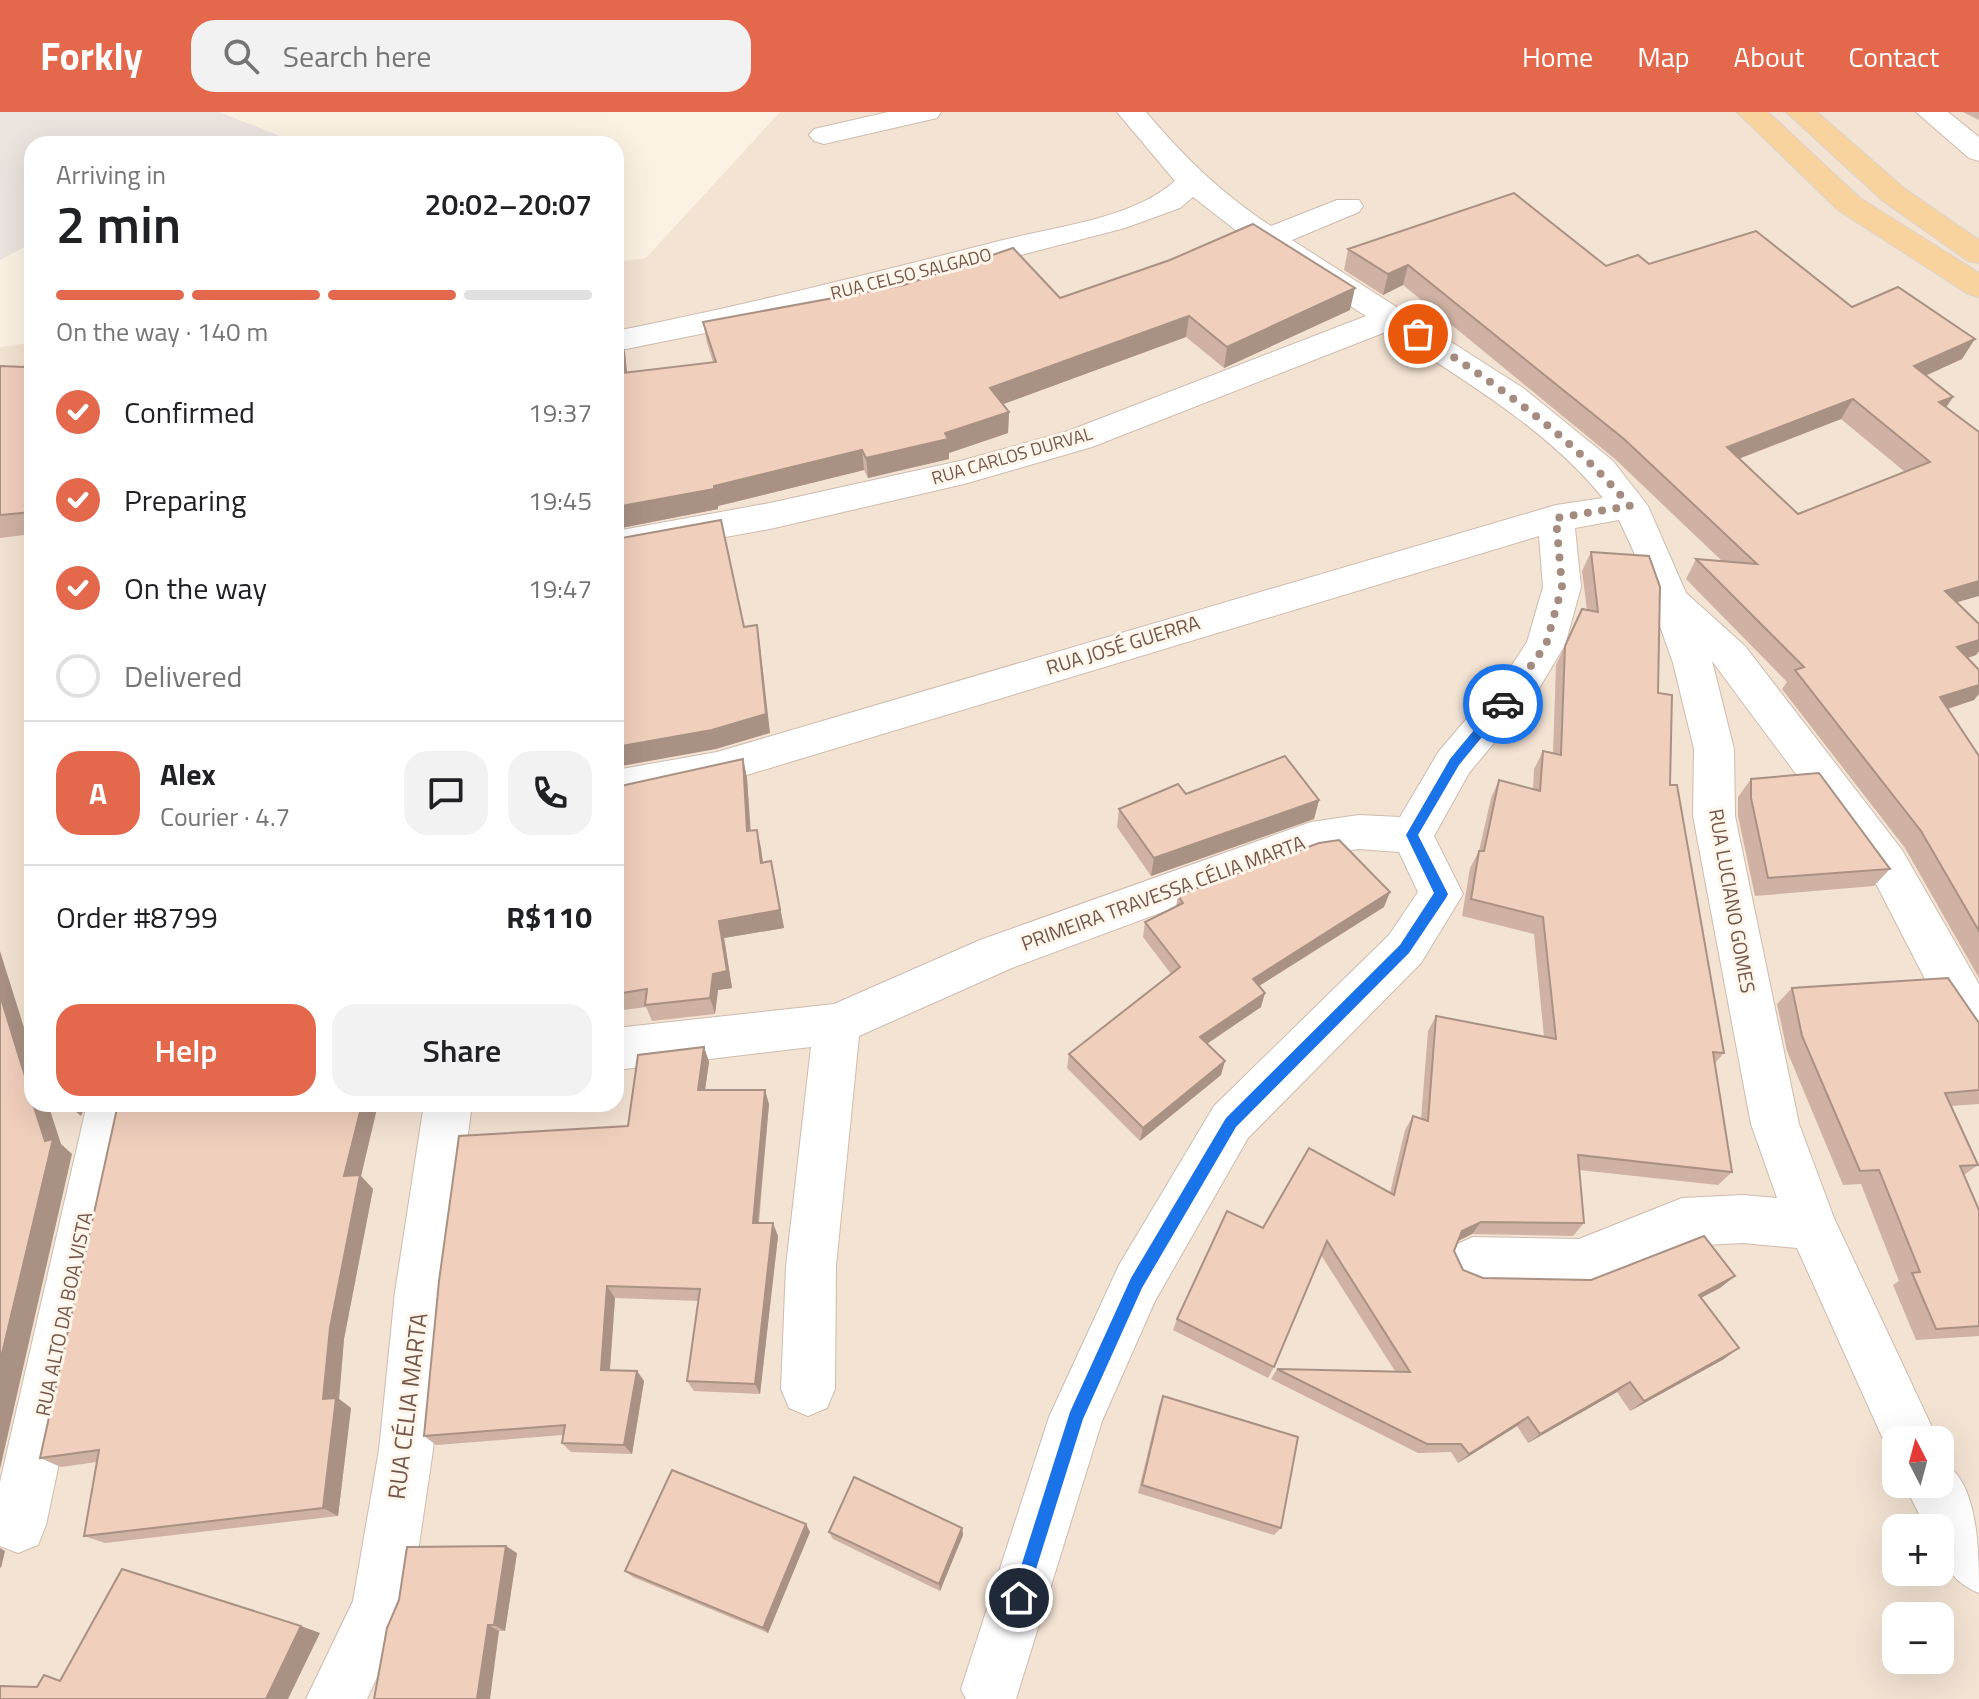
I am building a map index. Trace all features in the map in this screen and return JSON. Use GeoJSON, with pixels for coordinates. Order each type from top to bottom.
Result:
{"type":"FeatureCollection","features":[{"type":"Feature","properties":{"kind":"main road"},"geometry":{"type":"LineString","coordinates":[[1751,112],[1849,204],[1979,287]]}},
{"type":"Feature","properties":{"kind":"main road"},"geometry":{"type":"LineString","coordinates":[[1800,112],[1894,195],[1979,254]]}},
{"type":"Feature","properties":{"kind":"street"},"geometry":{"type":"LineString","coordinates":[[824,135],[927,112]]}},
{"type":"Feature","properties":{"kind":"street","name":"RUA LUCIANO GOMES"},"geometry":{"type":"LineString","coordinates":[[1131,112],[1175,166],[1230,213],[1468,366],[1548,424],[1600,470],[1630,506],[1652,550],[1693,663],[1714,749],[1714,816],[1775,1124],[1812,1225],[1905,1426]]}},
{"type":"Feature","properties":{"kind":"street"},"geometry":{"type":"LineString","coordinates":[[1930,112],[1979,152]]}},
{"type":"Feature","properties":{"kind":"street","name":"RUA CELSO SALGADO"},"geometry":{"type":"LineString","coordinates":[[624,339],[770,310],[1114,221],[1169,202],[1194,180]]}},
{"type":"Feature","properties":{"kind":"street"},"geometry":{"type":"LineString","coordinates":[[1267,239],[1348,206]]}},
{"type":"Feature","properties":{"kind":"street","name":"RUA CARLOS DURVAL"},"geometry":{"type":"LineString","coordinates":[[624,543],[770,516],[964,472],[1080,439],[1392,318]]}},
{"type":"Feature","properties":{"kind":"street","name":"RUA JOSÉ GUERRA"},"geometry":{"type":"LineString","coordinates":[[624,785],[717,768],[1556,518],[1630,506]]}},
{"type":"Feature","properties":{"kind":"street"},"geometry":{"type":"LineString","coordinates":[[991,1689],[1076,1417],[1137,1283],[1231,1122],[1405,949],[1441,894],[1412,835],[1454,762],[1524,679],[1546,645],[1562,587],[1556,518]]}},
{"type":"Feature","properties":{"kind":"street"},"geometry":{"type":"LineString","coordinates":[[1667,596],[1731,656],[1887,863],[1942,967],[1979,1023]]}},
{"type":"Feature","properties":{"kind":"street","name":"PRIMEIRA TRAVESSA CÉLIA MARTA"},"geometry":{"type":"LineString","coordinates":[[624,1048],[837,1024],[996,954],[1311,839],[1359,832],[1412,835]]}},
{"type":"Feature","properties":{"kind":"street"},"geometry":{"type":"LineString","coordinates":[[808,1389],[811,1266],[837,1024]]}},
{"type":"Feature","properties":{"kind":"street","name":"RUA ALTO DA BOA VISTA"},"geometry":{"type":"LineString","coordinates":[[18,1525],[109,1112]]}},
{"type":"Feature","properties":{"kind":"street","name":"RUA CÉLIA MARTA"},"geometry":{"type":"LineString","coordinates":[[336,1699],[381,1606],[406,1450],[421,1292],[447,1112]]}},
{"type":"Feature","properties":{"kind":"street"},"geometry":{"type":"LineString","coordinates":[[1473,1262],[1579,1264],[1682,1222],[1743,1219],[1812,1225]]}},
{"type":"Feature","properties":{"kind":"street"},"geometry":{"type":"LineString","coordinates":[[1940,1498],[1979,1565]]}},
{"type":"Feature","properties":{"kind":"shaded area"},"geometry":{"type":"Polygon","coordinates":[[[0,112],[219,112],[280,136],[24,136],[24,247],[0,260],[0,112]]]}},
{"type":"Feature","properties":{"kind":"shaded area"},"geometry":{"type":"Polygon","coordinates":[[[780,112],[1979,112],[1979,1699],[0,1699],[0,347],[24,344],[24,1112],[624,1112],[624,261],[646,258],[780,112]]]}},
{"type":"Feature","properties":{"kind":"building"},"geometry":{"type":"Polygon","coordinates":[[[1514,193],[1606,266],[1638,255],[1649,264],[1756,231],[1852,307],[1898,287],[1975,339],[1914,366],[1953,397],[1939,402],[1979,432],[1979,581],[1945,591],[1979,624],[1979,640],[1957,647],[1979,670],[1979,685],[1940,697],[1979,756],[1979,931],[1921,831],[1795,670],[1804,667],[1696,559],[1757,564],[1624,439],[1408,265],[1388,274],[1348,249],[1514,193]],[[1853,399],[1727,447],[1798,514],[1930,462],[1853,399]]]}},
{"type":"Feature","properties":{"kind":"building"},"geometry":{"type":"Polygon","coordinates":[[[1253,224],[1355,288],[1227,347],[1189,316],[990,388],[1009,412],[945,433],[948,439],[866,458],[862,450],[714,486],[714,489],[624,506],[624,373],[716,362],[703,322],[904,285],[1013,248],[1060,298],[1170,260],[1253,224]]]}},
{"type":"Feature","properties":{"kind":"building"},"geometry":{"type":"Polygon","coordinates":[[[0,366],[24,367],[24,513],[0,515],[0,366]]]}},
{"type":"Feature","properties":{"kind":"building"},"geometry":{"type":"Polygon","coordinates":[[[721,520],[744,627],[757,625],[766,714],[712,730],[624,746],[624,538],[721,520]]]}},
{"type":"Feature","properties":{"kind":"building"},"geometry":{"type":"Polygon","coordinates":[[[1591,552],[1649,556],[1660,587],[1658,693],[1672,695],[1670,785],[1677,785],[1724,1053],[1713,1052],[1732,1172],[1578,1155],[1584,1223],[1481,1222],[1462,1231],[1454,1251],[1463,1270],[1483,1278],[1591,1280],[1704,1236],[1735,1276],[1699,1295],[1739,1348],[1644,1401],[1630,1382],[1540,1434],[1528,1417],[1469,1454],[1461,1444],[1427,1444],[1277,1369],[1410,1372],[1327,1241],[1274,1367],[1177,1319],[1227,1211],[1263,1228],[1309,1148],[1394,1195],[1413,1116],[1428,1121],[1436,1016],[1556,1039],[1543,917],[1471,899],[1479,851],[1484,851],[1499,780],[1540,791],[1543,751],[1561,755],[1565,646],[1582,609],[1598,612],[1591,552]]]}},
{"type":"Feature","properties":{"kind":"building"},"geometry":{"type":"Polygon","coordinates":[[[1285,756],[1319,800],[1154,858],[1119,809],[1178,784],[1186,794],[1285,756]]]}},
{"type":"Feature","properties":{"kind":"building"},"geometry":{"type":"Polygon","coordinates":[[[743,759],[747,831],[757,830],[761,863],[771,861],[780,910],[719,921],[727,971],[713,974],[710,998],[645,1005],[647,989],[624,993],[624,785],[743,759]]]}},
{"type":"Feature","properties":{"kind":"building"},"geometry":{"type":"Polygon","coordinates":[[[1819,773],[1890,869],[1768,878],[1751,798],[1751,779],[1819,773]]]}},
{"type":"Feature","properties":{"kind":"building"},"geometry":{"type":"Polygon","coordinates":[[[1339,840],[1390,892],[1253,979],[1265,993],[1200,1037],[1225,1061],[1143,1128],[1069,1054],[1180,967],[1145,922],[1183,903],[1178,895],[1319,843],[1339,840]]]}},
{"type":"Feature","properties":{"kind":"building"},"geometry":{"type":"Polygon","coordinates":[[[1948,978],[1979,1023],[1979,1090],[1945,1093],[1978,1165],[1960,1166],[1979,1210],[1979,1326],[1936,1329],[1912,1273],[1920,1272],[1879,1170],[1860,1171],[1802,1036],[1792,988],[1948,978]]]}},
{"type":"Feature","properties":{"kind":"building"},"geometry":{"type":"Polygon","coordinates":[[[0,995],[24,1073],[24,1112],[36,1112],[45,1141],[53,1139],[0,1362],[0,995]]]}},
{"type":"Feature","properties":{"kind":"building"},"geometry":{"type":"Polygon","coordinates":[[[704,1047],[698,1090],[765,1090],[753,1223],[773,1223],[755,1384],[687,1381],[700,1289],[607,1286],[601,1370],[637,1371],[624,1445],[562,1443],[565,1425],[424,1436],[439,1281],[459,1136],[628,1126],[638,1055],[704,1047]]]}},
{"type":"Feature","properties":{"kind":"building"},"geometry":{"type":"Polygon","coordinates":[[[116,1112],[360,1112],[344,1176],[360,1175],[330,1328],[323,1399],[336,1398],[323,1508],[84,1536],[99,1450],[40,1458],[116,1112]]]}},
{"type":"Feature","properties":{"kind":"building"},"geometry":{"type":"Polygon","coordinates":[[[1163,1396],[1298,1437],[1281,1528],[1142,1485],[1163,1396]]]}},
{"type":"Feature","properties":{"kind":"building"},"geometry":{"type":"Polygon","coordinates":[[[672,1470],[806,1524],[763,1628],[625,1571],[672,1470]]]}},
{"type":"Feature","properties":{"kind":"building"},"geometry":{"type":"Polygon","coordinates":[[[854,1477],[962,1528],[939,1584],[829,1532],[854,1477]]]}},
{"type":"Feature","properties":{"kind":"building"},"geometry":{"type":"Polygon","coordinates":[[[506,1546],[494,1625],[488,1625],[477,1699],[374,1699],[387,1628],[399,1600],[407,1547],[506,1546]]]}},
{"type":"Feature","properties":{"kind":"building"},"geometry":{"type":"Polygon","coordinates":[[[122,1569],[301,1626],[266,1699],[0,1699],[0,1686],[37,1687],[44,1675],[60,1681],[122,1569]]]}},
{"type":"Feature","properties":{"kind":"way so far"},"geometry":{"type":"LineString","coordinates":[[1418,334],[1548,424],[1600,470],[1630,506],[1556,518],[1562,587],[1546,645],[1503,704]]}},
{"type":"Feature","properties":{"kind":"route"},"geometry":{"type":"LineString","coordinates":[[1019,1598],[1076,1417],[1137,1283],[1231,1122],[1405,949],[1441,894],[1412,835],[1454,762],[1503,704]]}}]}
